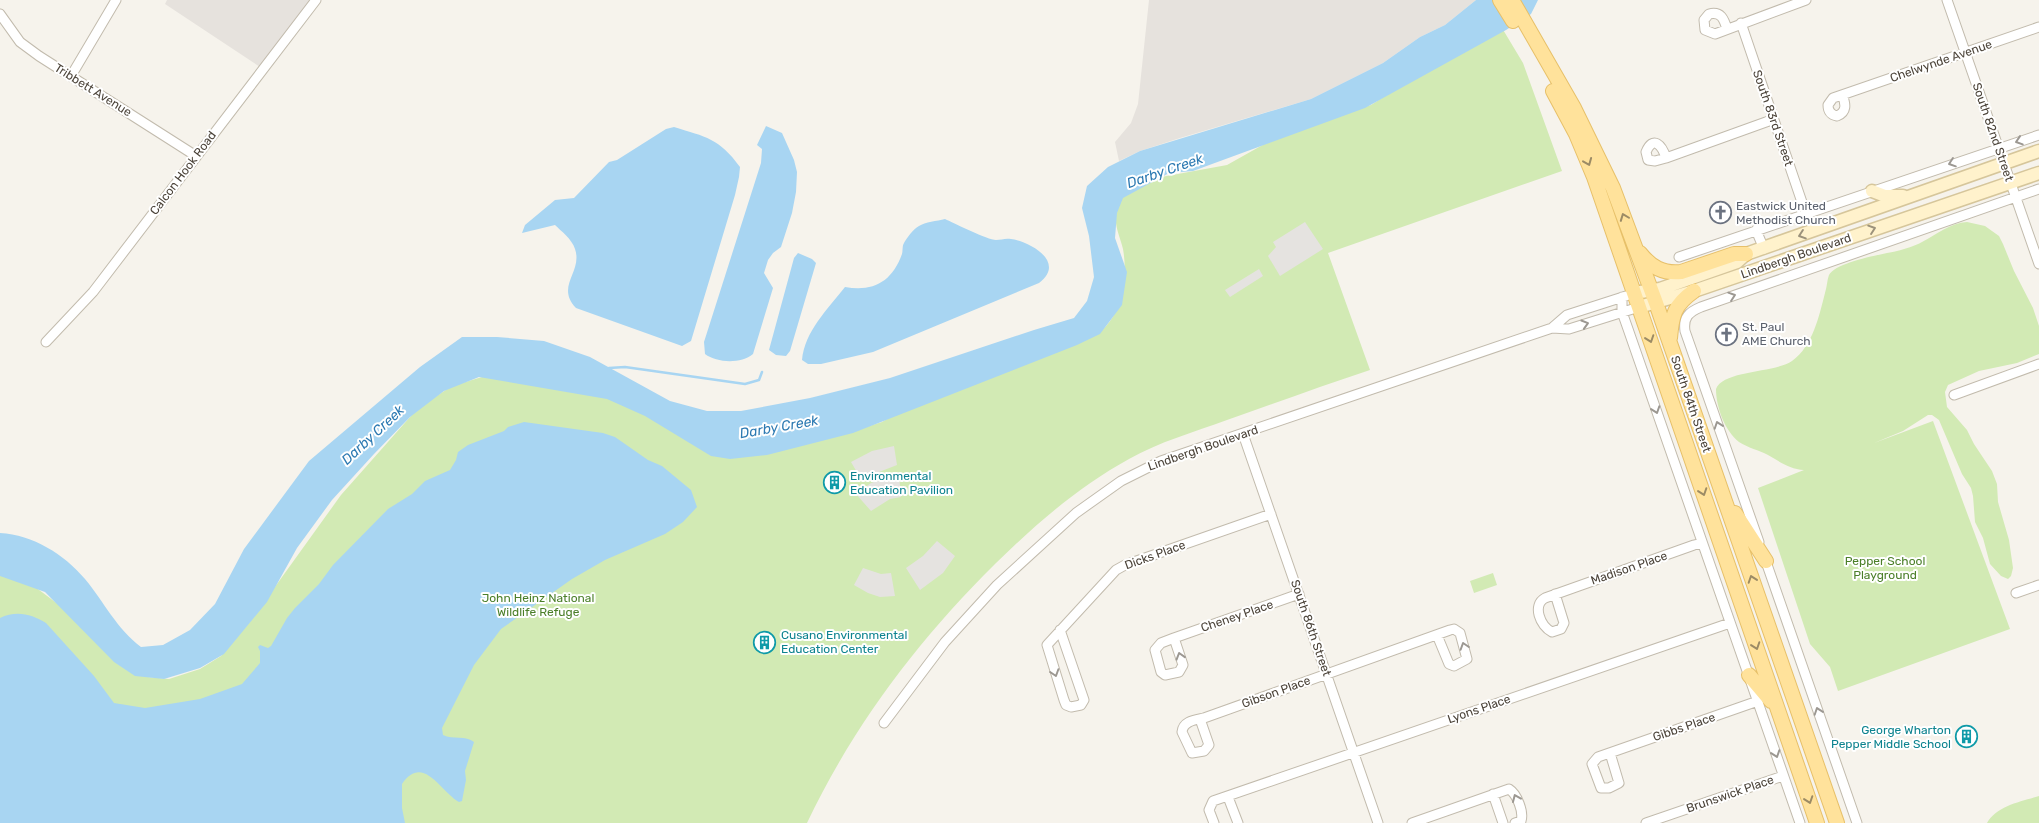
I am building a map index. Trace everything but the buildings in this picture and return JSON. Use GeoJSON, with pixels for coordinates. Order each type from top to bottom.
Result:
{"type":"FeatureCollection","features":[{"type":"Feature","properties":{"kind":"main road","name":"South 84th Street"},"geometry":{"type":"LineString","coordinates":[[1505,1],[1596,150],[1613,188],[1670,344],[1837,823]]}},
{"type":"Feature","properties":{"kind":"main road","name":"South 84th Street"},"geometry":{"type":"LineString","coordinates":[[1529,39],[1586,157],[1628,295],[1639,307],[1817,823]]}},
{"type":"Feature","properties":{"kind":"main road","name":"Lindbergh Boulevard"},"geometry":{"type":"LineString","coordinates":[[1639,307],[1660,289],[1736,262],[1746,254],[2039,151]]}},
{"type":"Feature","properties":{"kind":"main road","name":"Lindbergh Boulevard"},"geometry":{"type":"LineString","coordinates":[[1628,295],[1653,296],[1694,291],[2039,173]]}},
{"type":"Feature","properties":{"kind":"main road"},"geometry":{"type":"LineString","coordinates":[[1872,191],[1894,197],[1918,194]]}},
{"type":"Feature","properties":{"kind":"main road"},"geometry":{"type":"LineString","coordinates":[[1635,247],[1649,264],[1667,272],[1681,272],[1734,254],[1746,254]]}},
{"type":"Feature","properties":{"kind":"main road"},"geometry":{"type":"LineString","coordinates":[[1670,344],[1673,314],[1683,300],[1694,291]]}},
{"type":"Feature","properties":{"kind":"main road"},"geometry":{"type":"LineString","coordinates":[[1722,493],[1766,561]]}},
{"type":"Feature","properties":{"kind":"main road"},"geometry":{"type":"LineString","coordinates":[[1749,675],[1777,707]]}},
{"type":"Feature","properties":{"kind":"street"},"geometry":{"type":"LineString","coordinates":[[71,76],[116,0]]}},
{"type":"Feature","properties":{"kind":"street","name":"Calcon Hook Road"},"geometry":{"type":"LineString","coordinates":[[46,342],[93,292],[316,0]]}},
{"type":"Feature","properties":{"kind":"street"},"geometry":{"type":"LineString","coordinates":[[1727,29],[1806,0]]}},
{"type":"Feature","properties":{"kind":"street","name":"South 82nd Street"},"geometry":{"type":"LineString","coordinates":[[1947,0],[2039,264]]}},
{"type":"Feature","properties":{"kind":"street","name":"Tribbett Avenue"},"geometry":{"type":"LineString","coordinates":[[0,14],[20,42],[39,56],[196,156]]}},
{"type":"Feature","properties":{"kind":"street","name":"South 83rd Street"},"geometry":{"type":"LineString","coordinates":[[1741,23],[1806,214]]}},
{"type":"Feature","properties":{"kind":"street","name":"Chelwynde Avenue"},"geometry":{"type":"LineString","coordinates":[[1842,95],[2039,27]]}},
{"type":"Feature","properties":{"kind":"street"},"geometry":{"type":"LineString","coordinates":[[1666,158],[1774,119]]}},
{"type":"Feature","properties":{"kind":"street"},"geometry":{"type":"LineString","coordinates":[[1679,257],[2039,134]]}},
{"type":"Feature","properties":{"kind":"street","name":"Lindbergh Boulevard"},"geometry":{"type":"LineString","coordinates":[[1688,315],[1701,307],[2039,189]]}},
{"type":"Feature","properties":{"kind":"street"},"geometry":{"type":"LineString","coordinates":[[1909,217],[1914,232]]}},
{"type":"Feature","properties":{"kind":"street","name":"Lindbergh Boulevard"},"geometry":{"type":"LineString","coordinates":[[1756,230],[1764,249]]}},
{"type":"Feature","properties":{"kind":"street","name":"South 84th Street"},"geometry":{"type":"LineString","coordinates":[[1628,295],[1622,312],[1800,823]]}},
{"type":"Feature","properties":{"kind":"street","name":"Lindbergh Boulevard"},"geometry":{"type":"LineString","coordinates":[[884,722],[945,642],[998,585],[1076,513],[1120,481],[1161,461],[1552,328],[1567,315],[1628,295]]}},
{"type":"Feature","properties":{"kind":"street","name":"Lindbergh Boulevard"},"geometry":{"type":"LineString","coordinates":[[1552,328],[1570,329],[1639,307]]}},
{"type":"Feature","properties":{"kind":"street","name":"South 84th Street"},"geometry":{"type":"LineString","coordinates":[[1688,315],[1684,324],[1685,331],[1857,823]]}},
{"type":"Feature","properties":{"kind":"street"},"geometry":{"type":"LineString","coordinates":[[1954,395],[2039,364]]}},
{"type":"Feature","properties":{"kind":"street","name":"South 86th Street"},"geometry":{"type":"LineString","coordinates":[[1243,434],[1378,823]]}},
{"type":"Feature","properties":{"kind":"street","name":"Dicks Place"},"geometry":{"type":"LineString","coordinates":[[1060,630],[1084,700],[1080,705],[1071,708],[1066,705],[1064,700],[1047,649],[1048,642],[1116,570],[1125,565],[1272,514]]}},
{"type":"Feature","properties":{"kind":"street","name":"Madison Place"},"geometry":{"type":"LineString","coordinates":[[1555,594],[1702,543]]}},
{"type":"Feature","properties":{"kind":"street"},"geometry":{"type":"LineString","coordinates":[[2016,593],[2039,584]]}},
{"type":"Feature","properties":{"kind":"street","name":"Cheney Place"},"geometry":{"type":"LineString","coordinates":[[1174,638],[1299,594]]}},
{"type":"Feature","properties":{"kind":"street","name":"Lyons Place"},"geometry":{"type":"LineString","coordinates":[[1214,823],[1209,806],[1213,801],[1228,798],[1730,623]]}},
{"type":"Feature","properties":{"kind":"street","name":"Gibson Place"},"geometry":{"type":"LineString","coordinates":[[1200,718],[1437,635]]}},
{"type":"Feature","properties":{"kind":"street","name":"Gibbs Place"},"geometry":{"type":"LineString","coordinates":[[1610,753],[1758,702]]}},
{"type":"Feature","properties":{"kind":"street","name":"Brunswick Place"},"geometry":{"type":"LineString","coordinates":[[1647,823],[1783,776]]}},
{"type":"Feature","properties":{"kind":"street"},"geometry":{"type":"LineString","coordinates":[[1412,823],[1509,789],[1515,793],[1522,816],[1515,823]]}},
{"type":"Feature","properties":{"kind":"street"},"geometry":{"type":"LineString","coordinates":[[1493,794],[1503,823]]}},
{"type":"Feature","properties":{"kind":"street"},"geometry":{"type":"LineString","coordinates":[[1228,798],[1238,823]]}},
{"type":"Feature","properties":{"kind":"shaded area"},"geometry":{"type":"Polygon","coordinates":[[[167,0],[315,0],[260,67],[165,4],[167,0]]]}},
{"type":"Feature","properties":{"kind":"shaded area"},"geometry":{"type":"Polygon","coordinates":[[[1149,0],[1476,0],[1445,25],[1420,37],[1383,63],[1311,99],[1180,138],[1140,151],[1119,161],[1115,142],[1131,123],[1138,104],[1149,0]]]}},
{"type":"Feature","properties":{"kind":"shaded area"},"geometry":{"type":"Polygon","coordinates":[[[1305,222],[1323,249],[1280,276],[1268,256],[1276,247],[1273,242],[1305,222]]]}},
{"type":"Feature","properties":{"kind":"shaded area"},"geometry":{"type":"Polygon","coordinates":[[[1259,269],[1263,276],[1230,297],[1225,290],[1259,269]]]}},
{"type":"Feature","properties":{"kind":"shaded area"},"geometry":{"type":"Polygon","coordinates":[[[894,446],[897,465],[861,479],[851,462],[872,451],[894,446]]]}},
{"type":"Feature","properties":{"kind":"shaded area"},"geometry":{"type":"Polygon","coordinates":[[[899,475],[901,497],[890,499],[871,511],[856,494],[871,483],[899,475]]]}},
{"type":"Feature","properties":{"kind":"shaded area"},"geometry":{"type":"Polygon","coordinates":[[[937,541],[955,556],[943,573],[920,590],[906,568],[923,556],[937,541]]]}},
{"type":"Feature","properties":{"kind":"shaded area"},"geometry":{"type":"Polygon","coordinates":[[[863,568],[881,574],[891,573],[895,596],[880,597],[854,585],[863,568]]]}},
{"type":"Feature","properties":{"kind":"green space","name":"John Heinz National Wildlife Refuge"},"geometry":{"type":"Polygon","coordinates":[[[1502,28],[1523,63],[1562,171],[1328,253],[1370,370],[1152,447],[1110,470],[1058,507],[995,564],[940,622],[914,653],[845,752],[807,823],[0,823],[0,565],[23,578],[66,610],[148,677],[169,679],[200,669],[221,656],[249,623],[341,495],[418,408],[452,386],[492,374],[543,375],[643,411],[850,432],[882,422],[892,416],[1100,332],[1108,324],[1119,305],[1124,283],[1123,249],[1116,223],[1117,199],[1156,178],[1227,165],[1282,134],[1301,126],[1371,105],[1429,68],[1502,28]]]}},
{"type":"Feature","properties":{"kind":"green space","name":"Pepper School Playground"},"geometry":{"type":"Polygon","coordinates":[[[1967,222],[1985,226],[1999,236],[2033,308],[2039,326],[2039,354],[2017,363],[1979,371],[1948,385],[1945,392],[1947,407],[1967,430],[1992,471],[1997,484],[1998,502],[2009,540],[2013,568],[2011,576],[2008,579],[2001,576],[1990,564],[1983,538],[1975,522],[1971,488],[1962,474],[1939,420],[1932,415],[1928,415],[1903,431],[1874,443],[1933,421],[2010,629],[1838,691],[1830,667],[1810,644],[1758,488],[1804,470],[1790,467],[1765,453],[1739,442],[1730,432],[1722,418],[1716,389],[1728,378],[1784,365],[1799,355],[1814,330],[1826,291],[1828,277],[1833,270],[1860,259],[1913,246],[1949,227],[1967,222]]]}},
{"type":"Feature","properties":{"kind":"green space"},"geometry":{"type":"Polygon","coordinates":[[[1493,573],[1497,585],[1474,593],[1470,581],[1493,573]]]}},
{"type":"Feature","properties":{"kind":"green space"},"geometry":{"type":"Polygon","coordinates":[[[2039,796],[2039,823],[1987,823],[1991,817],[2003,808],[2039,796]]]}},
{"type":"Feature","properties":{"kind":"water","name":"Darby Creek"},"geometry":{"type":"Polygon","coordinates":[[[1476,0],[1538,0],[1531,14],[1506,30],[1365,108],[1193,171],[1169,173],[1123,198],[1117,213],[1115,238],[1127,272],[1122,305],[1100,334],[1077,345],[853,433],[767,455],[730,459],[711,456],[645,416],[607,399],[479,377],[444,391],[410,417],[374,454],[332,500],[297,548],[267,602],[224,654],[200,668],[164,679],[135,676],[114,662],[45,592],[0,576],[0,533],[36,542],[58,554],[77,570],[132,640],[141,647],[163,645],[190,630],[215,604],[244,549],[309,461],[420,367],[462,337],[497,337],[544,341],[590,357],[670,401],[707,411],[741,411],[810,398],[890,378],[1074,318],[1087,301],[1094,277],[1089,236],[1082,208],[1087,186],[1108,167],[1140,151],[1311,99],[1383,63],[1420,37],[1445,25],[1476,0]]]}},
{"type":"Feature","properties":{"kind":"water"},"geometry":{"type":"Polygon","coordinates":[[[766,126],[782,133],[794,160],[797,172],[796,192],[792,213],[781,247],[768,260],[764,273],[773,288],[753,354],[736,361],[722,361],[705,354],[704,342],[761,163],[762,149],[757,145],[766,126]]]}},
{"type":"Feature","properties":{"kind":"water"},"geometry":{"type":"Polygon","coordinates":[[[674,127],[703,136],[718,144],[740,167],[735,195],[691,341],[682,346],[576,308],[570,300],[568,293],[576,265],[575,249],[571,242],[555,225],[522,233],[525,225],[555,200],[574,198],[609,162],[617,160],[666,129],[674,127]]]}},
{"type":"Feature","properties":{"kind":"water"},"geometry":{"type":"Polygon","coordinates":[[[945,219],[992,239],[1011,239],[1028,244],[1048,261],[1049,268],[1046,275],[1039,283],[873,352],[821,364],[808,364],[802,360],[807,340],[812,330],[845,287],[864,288],[880,283],[893,272],[902,254],[904,243],[915,229],[924,224],[945,219]]]}},
{"type":"Feature","properties":{"kind":"water"},"geometry":{"type":"Polygon","coordinates":[[[798,253],[812,259],[816,263],[790,351],[786,356],[776,355],[769,350],[794,258],[798,253]]]}},
{"type":"Feature","properties":{"kind":"water"},"geometry":{"type":"Polygon","coordinates":[[[524,422],[603,433],[615,437],[648,460],[662,466],[691,490],[697,507],[683,522],[665,534],[605,560],[572,579],[501,629],[474,665],[442,728],[443,735],[474,742],[465,771],[466,780],[462,801],[459,802],[452,797],[425,773],[417,772],[410,775],[402,784],[402,808],[405,823],[0,823],[0,618],[12,614],[24,614],[46,623],[94,676],[114,703],[145,708],[200,699],[242,684],[260,663],[258,647],[260,645],[268,648],[271,646],[295,608],[319,584],[333,565],[388,509],[412,494],[425,481],[450,470],[458,452],[468,445],[524,422]]]}},
{"type":"Feature","properties":{"kind":"waterway"},"geometry":{"type":"LineString","coordinates":[[609,368],[625,367],[745,384],[759,380],[762,372]]}},
{"type":"Feature","properties":{"kind":"place","name":"Eastwick United Methodist Church"},"geometry":{"type":"Point","coordinates":[1720,213]}},
{"type":"Feature","properties":{"kind":"place","name":"St. Paul AME Church"},"geometry":{"type":"Point","coordinates":[1726,334]}},
{"type":"Feature","properties":{"kind":"place","name":"Environmental Education Pavilion"},"geometry":{"type":"Point","coordinates":[834,483]}},
{"type":"Feature","properties":{"kind":"place","name":"Cusano Environmental Education Center"},"geometry":{"type":"Point","coordinates":[765,642]}},
{"type":"Feature","properties":{"kind":"place","name":"George Wharton Pepper Middle School"},"geometry":{"type":"Point","coordinates":[1967,737]}}]}
